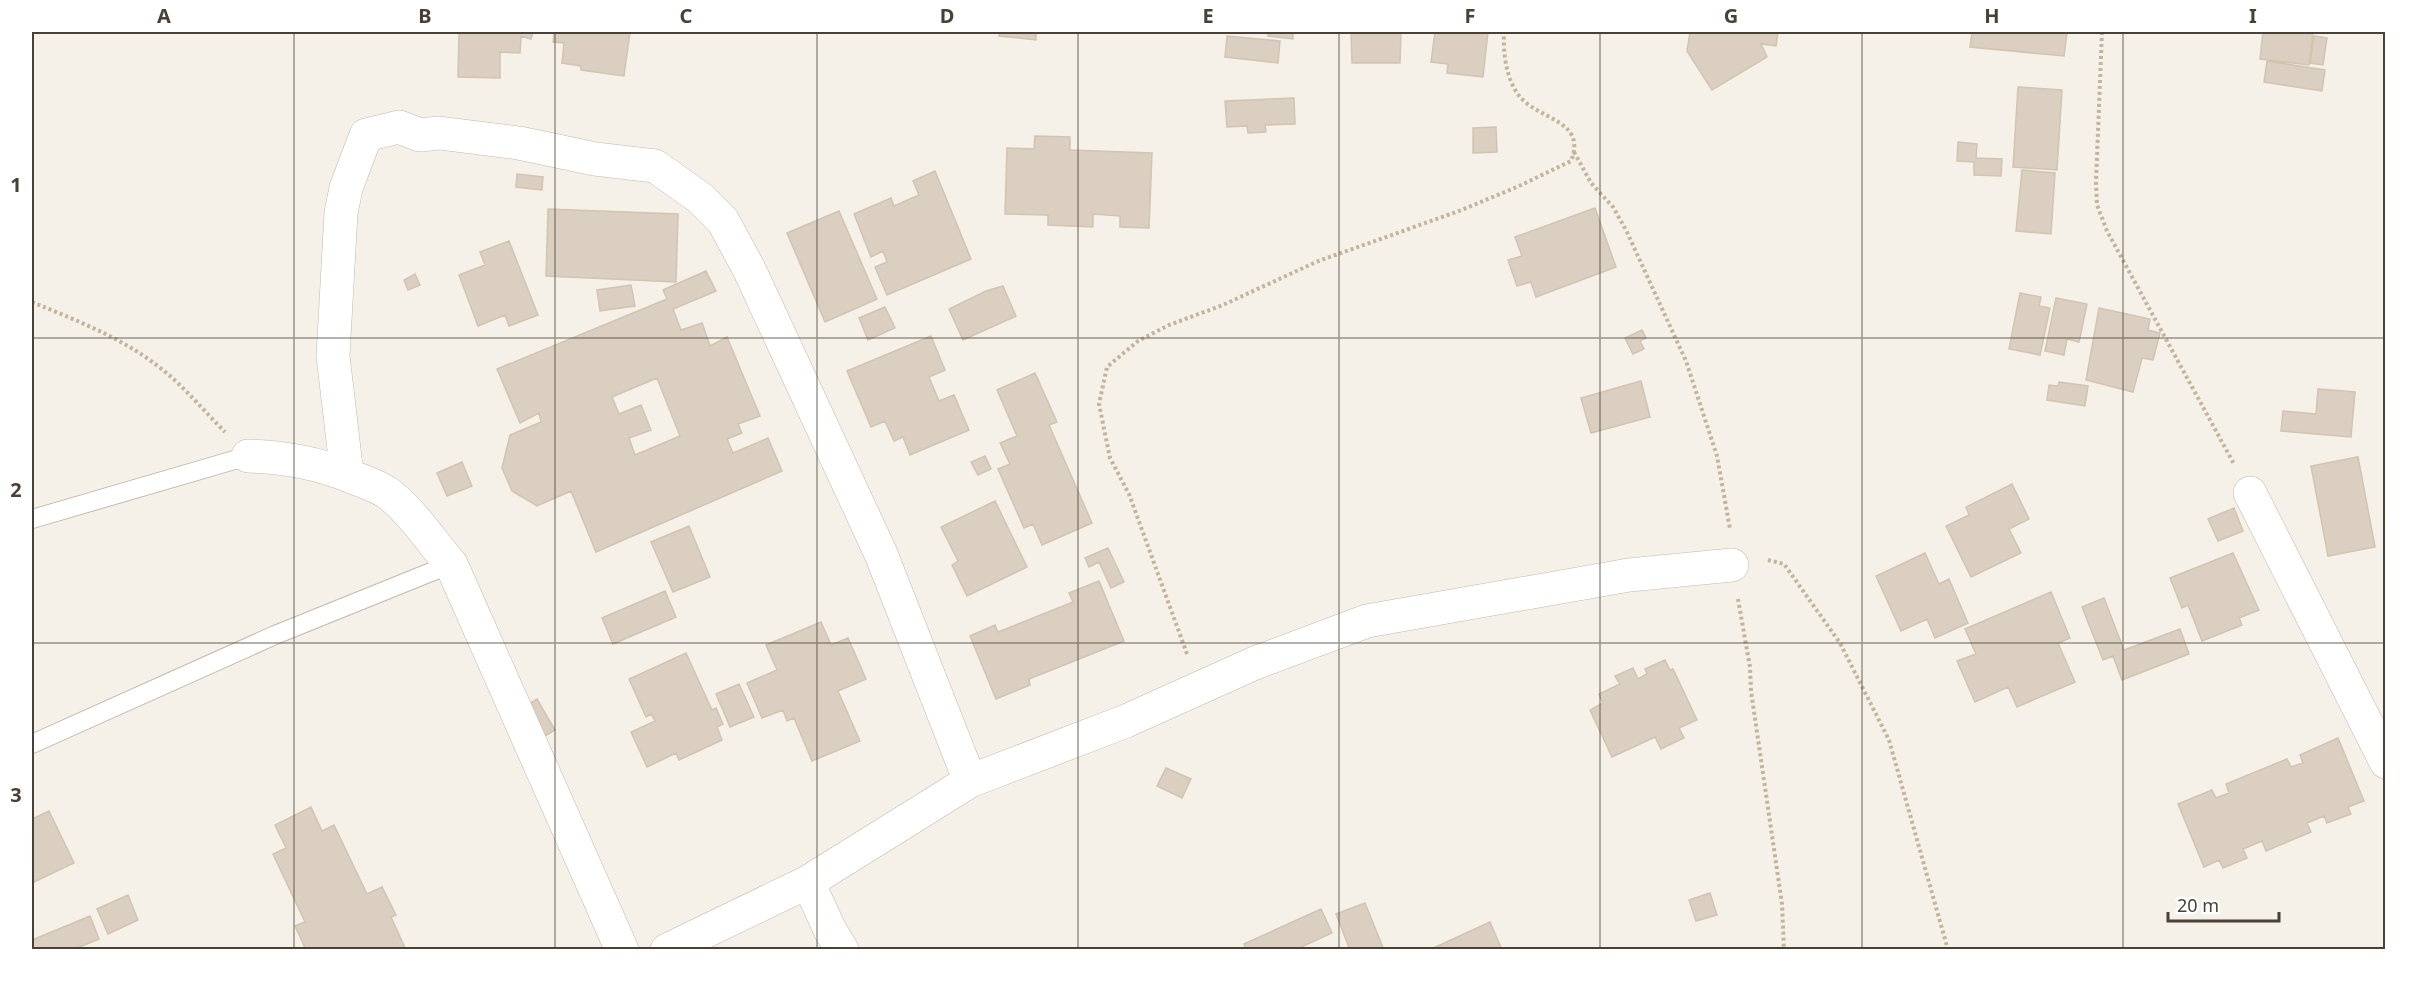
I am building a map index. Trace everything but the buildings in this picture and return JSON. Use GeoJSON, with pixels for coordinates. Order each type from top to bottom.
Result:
{"type":"FeatureCollection","features":[{"type":"Feature","properties":{"kind":"street"},"geometry":{"type":"LineString","coordinates":[[346,475],[333,356],[340,213],[346,188],[366,135],[399,127],[420,135],[439,133],[519,142],[595,159],[656,166],[700,198],[723,220],[749,269],[881,554],[970,781]]}},
{"type":"Feature","properties":{"kind":"street"},"geometry":{"type":"LineString","coordinates":[[248,456],[279,457],[309,462],[330,467],[368,482],[389,494],[451,564],[622,950]]}},
{"type":"Feature","properties":{"kind":"street"},"geometry":{"type":"LineString","coordinates":[[2250,494],[2385,762]]}},
{"type":"Feature","properties":{"kind":"street"},"geometry":{"type":"LineString","coordinates":[[667,950],[808,882],[970,781],[1126,722],[1255,663],[1367,621],[1629,575],[1732,566]]}},
{"type":"Feature","properties":{"kind":"street"},"geometry":{"type":"LineString","coordinates":[[808,882],[842,950]]}},
{"type":"Feature","properties":{"kind":"lane"},"geometry":{"type":"LineString","coordinates":[[32,519],[248,456]]}},
{"type":"Feature","properties":{"kind":"lane"},"geometry":{"type":"LineString","coordinates":[[32,744],[275,635],[451,564]]}},
{"type":"Feature","properties":{"kind":"path"},"geometry":{"type":"LineString","coordinates":[[1200,689],[1129,494],[1110,458],[1099,404],[1107,367],[1138,341],[1169,325],[1223,305],[1316,262],[1402,234],[1517,187],[1570,161],[1574,152],[1574,140],[1566,127],[1520,98],[1508,74],[1503,54],[1504,32]]}},
{"type":"Feature","properties":{"kind":"path"},"geometry":{"type":"LineString","coordinates":[[2102,32],[2096,152],[2098,210],[2188,383],[2250,494]]}},
{"type":"Feature","properties":{"kind":"path"},"geometry":{"type":"LineString","coordinates":[[1574,152],[1591,183],[1613,207],[1626,230],[1699,395],[1718,456],[1729,512],[1732,566],[1750,667],[1751,691],[1782,904],[1784,950]]}},
{"type":"Feature","properties":{"kind":"path"},"geometry":{"type":"LineString","coordinates":[[32,302],[116,339],[159,366],[248,456]]}},
{"type":"Feature","properties":{"kind":"path"},"geometry":{"type":"LineString","coordinates":[[1732,566],[1762,559],[1784,564],[1840,643],[1890,740],[1948,950]]}}]}
